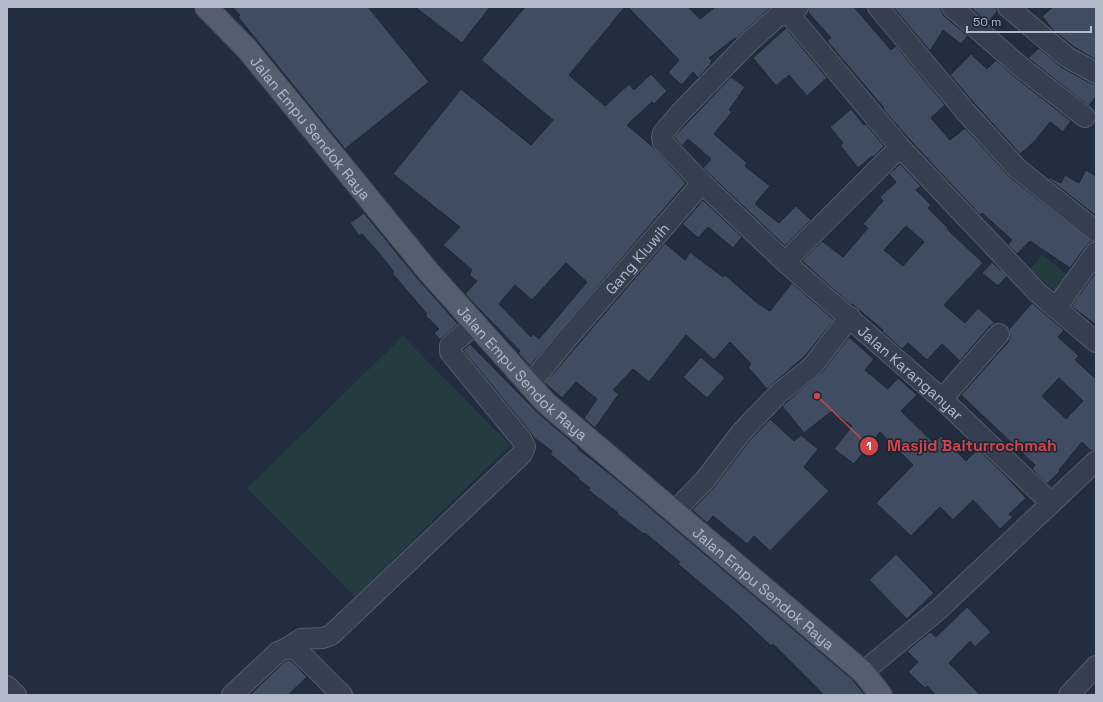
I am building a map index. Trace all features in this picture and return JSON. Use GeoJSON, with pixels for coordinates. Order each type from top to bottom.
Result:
{"type":"FeatureCollection","features":[{"type":"Feature","properties":{"kind":"main road","name":"Jalan Empu Sendok Raya"},"geometry":{"type":"LineString","coordinates":[[206,7],[247,49],[428,271],[546,403],[863,672],[881,695]]}},
{"type":"Feature","properties":{"kind":"street"},"geometry":{"type":"LineString","coordinates":[[878,7],[965,111],[1018,169],[1096,231]]}},
{"type":"Feature","properties":{"kind":"street"},"geometry":{"type":"LineString","coordinates":[[952,7],[1022,68],[1086,116]]}},
{"type":"Feature","properties":{"kind":"street"},"geometry":{"type":"LineString","coordinates":[[1008,7],[1066,57],[1096,73]]}},
{"type":"Feature","properties":{"kind":"street"},"geometry":{"type":"LineString","coordinates":[[702,183],[663,142],[663,133],[680,113],[747,44],[778,16],[793,11],[900,146],[1037,292],[1096,342]]}},
{"type":"Feature","properties":{"kind":"street"},"geometry":{"type":"LineString","coordinates":[[786,262],[900,146]]}},
{"type":"Feature","properties":{"kind":"street","name":"Jalan Karanganyar"},"geometry":{"type":"LineString","coordinates":[[702,183],[786,262],[942,399],[1051,503]]}},
{"type":"Feature","properties":{"kind":"street","name":"Gang Kluwih"},"geometry":{"type":"LineString","coordinates":[[530,384],[566,340],[702,183]]}},
{"type":"Feature","properties":{"kind":"street"},"geometry":{"type":"LineString","coordinates":[[1056,308],[1096,252]]}},
{"type":"Feature","properties":{"kind":"street"},"geometry":{"type":"LineString","coordinates":[[674,512],[705,480],[750,423],[778,394],[808,370],[850,318]]}},
{"type":"Feature","properties":{"kind":"street"},"geometry":{"type":"LineString","coordinates":[[232,695],[278,652],[301,640],[323,638],[331,635],[522,454],[525,447],[522,440],[450,352],[450,346],[476,323]]}},
{"type":"Feature","properties":{"kind":"street"},"geometry":{"type":"LineString","coordinates":[[942,399],[999,334]]}},
{"type":"Feature","properties":{"kind":"street"},"geometry":{"type":"LineString","coordinates":[[863,672],[938,610],[1096,461]]}},
{"type":"Feature","properties":{"kind":"street"},"geometry":{"type":"LineString","coordinates":[[287,648],[293,648],[300,653],[342,695]]}},
{"type":"Feature","properties":{"kind":"street"},"geometry":{"type":"LineString","coordinates":[[1069,695],[1096,666]]}},
{"type":"Feature","properties":{"kind":"street"},"geometry":{"type":"LineString","coordinates":[[7,686],[16,695]]}},
{"type":"Feature","properties":{"kind":"green space"},"geometry":{"type":"Polygon","coordinates":[[[1042,254],[1071,278],[1058,293],[1030,270],[1042,254]]]}},
{"type":"Feature","properties":{"kind":"green space"},"geometry":{"type":"Polygon","coordinates":[[[403,336],[510,445],[355,597],[247,488],[403,336]]]}},
{"type":"Feature","properties":{"kind":"building"},"geometry":{"type":"Polygon","coordinates":[[[232,7],[368,7],[429,82],[345,149],[238,17],[240,15],[232,7]]]}},
{"type":"Feature","properties":{"kind":"building"},"geometry":{"type":"Polygon","coordinates":[[[415,7],[490,7],[462,43],[415,7]]]}},
{"type":"Feature","properties":{"kind":"building"},"geometry":{"type":"Polygon","coordinates":[[[525,7],[625,7],[569,75],[605,106],[629,84],[634,90],[651,74],[667,91],[654,104],[652,102],[627,125],[653,147],[686,183],[530,366],[518,353],[520,351],[465,294],[477,281],[469,275],[472,270],[443,245],[460,227],[393,174],[461,89],[531,145],[553,120],[481,60],[525,7]],[[566,263],[532,300],[515,285],[499,304],[531,337],[533,334],[539,339],[587,282],[566,263]]]}},
{"type":"Feature","properties":{"kind":"building"},"geometry":{"type":"Polygon","coordinates":[[[628,7],[688,7],[700,19],[715,7],[771,7],[736,39],[735,38],[709,58],[712,61],[710,63],[711,64],[698,78],[693,72],[682,85],[668,73],[679,60],[628,7]]]}},
{"type":"Feature","properties":{"kind":"building"},"geometry":{"type":"Polygon","coordinates":[[[809,7],[854,7],[891,50],[896,46],[945,105],[931,118],[950,140],[965,128],[1011,178],[1092,241],[1087,245],[1070,268],[1030,241],[1017,254],[1008,245],[1012,240],[982,213],[980,215],[883,109],[884,108],[827,41],[831,38],[808,12],[809,7]]]}},
{"type":"Feature","properties":{"kind":"building"},"geometry":{"type":"Polygon","coordinates":[[[893,7],[941,7],[941,11],[944,16],[968,36],[961,44],[943,30],[930,51],[893,7]]]}},
{"type":"Feature","properties":{"kind":"building"},"geometry":{"type":"Polygon","coordinates":[[[970,7],[997,7],[997,11],[988,23],[970,7]]]}},
{"type":"Feature","properties":{"kind":"building"},"geometry":{"type":"Polygon","coordinates":[[[1053,7],[1096,7],[1096,60],[1074,47],[1053,30],[1042,16],[1053,7]]]}},
{"type":"Feature","properties":{"kind":"building"},"geometry":{"type":"Polygon","coordinates":[[[786,28],[827,78],[807,96],[789,75],[776,86],[753,58],[786,28]]]}},
{"type":"Feature","properties":{"kind":"building"},"geometry":{"type":"Polygon","coordinates":[[[1039,48],[1061,67],[1090,83],[1096,84],[1096,96],[1089,106],[1028,58],[1039,48]]]}},
{"type":"Feature","properties":{"kind":"building"},"geometry":{"type":"Polygon","coordinates":[[[971,54],[987,69],[996,60],[1071,121],[1063,132],[1050,122],[1035,141],[1020,154],[950,75],[971,54]]]}},
{"type":"Feature","properties":{"kind":"building"},"geometry":{"type":"Polygon","coordinates":[[[731,77],[745,87],[729,110],[732,112],[714,134],[747,163],[745,166],[770,186],[755,204],[779,223],[796,206],[811,220],[785,246],[703,168],[711,159],[688,139],[682,146],[674,137],[731,77]]]}},
{"type":"Feature","properties":{"kind":"building"},"geometry":{"type":"Polygon","coordinates":[[[851,109],[864,125],[866,124],[884,146],[873,158],[872,156],[858,168],[840,145],[843,143],[830,127],[851,109]]]}},
{"type":"Feature","properties":{"kind":"building"},"geometry":{"type":"Polygon","coordinates":[[[900,164],[921,186],[916,190],[931,205],[928,208],[948,228],[947,229],[983,263],[944,305],[965,323],[978,308],[995,323],[990,326],[960,361],[942,344],[927,360],[908,343],[902,349],[882,331],[883,330],[852,304],[851,305],[802,261],[822,241],[843,257],[868,228],[863,224],[883,201],[880,197],[896,182],[889,174],[900,164]],[[906,226],[884,250],[903,266],[924,242],[906,226]]]}},
{"type":"Feature","properties":{"kind":"building"},"geometry":{"type":"Polygon","coordinates":[[[1086,170],[1096,176],[1096,216],[1049,179],[1049,177],[1061,183],[1065,175],[1079,183],[1086,170]]]}},
{"type":"Feature","properties":{"kind":"building"},"geometry":{"type":"Polygon","coordinates":[[[703,200],[742,237],[733,248],[708,227],[698,238],[682,224],[703,200]]]}},
{"type":"Feature","properties":{"kind":"building"},"geometry":{"type":"Polygon","coordinates":[[[364,213],[418,279],[458,324],[440,340],[434,333],[439,329],[425,315],[427,314],[392,273],[394,272],[379,253],[362,234],[359,236],[350,223],[364,213]]]}},
{"type":"Feature","properties":{"kind":"building"},"geometry":{"type":"Polygon","coordinates":[[[665,243],[685,260],[690,252],[723,277],[725,275],[756,302],[770,311],[792,283],[834,320],[806,355],[767,389],[748,367],[751,364],[730,342],[714,360],[686,335],[649,382],[633,369],[613,390],[619,394],[595,428],[584,418],[597,399],[576,382],[562,398],[545,383],[665,243]]]}},
{"type":"Feature","properties":{"kind":"building"},"geometry":{"type":"Polygon","coordinates":[[[992,262],[1007,276],[998,286],[982,273],[992,262]]]}},
{"type":"Feature","properties":{"kind":"building"},"geometry":{"type":"Polygon","coordinates":[[[1096,272],[1096,325],[1071,306],[1096,272]]]}},
{"type":"Feature","properties":{"kind":"building"},"geometry":{"type":"Polygon","coordinates":[[[1032,303],[1064,330],[1058,337],[1079,356],[1075,360],[1096,379],[1096,450],[1091,451],[1082,442],[1059,470],[1060,471],[1047,484],[1032,469],[1035,465],[961,395],[1008,342],[1010,336],[1009,329],[1032,303]],[[1059,378],[1042,396],[1066,419],[1083,401],[1059,378]]]}},
{"type":"Feature","properties":{"kind":"building"},"geometry":{"type":"Polygon","coordinates":[[[849,337],[874,359],[865,370],[888,389],[898,378],[917,395],[901,411],[934,443],[941,436],[966,461],[978,449],[1026,498],[1009,514],[1013,517],[1000,529],[973,500],[953,520],[940,507],[911,536],[876,503],[913,465],[880,432],[854,464],[834,449],[852,426],[832,411],[804,433],[782,406],[823,371],[849,337]]]}},
{"type":"Feature","properties":{"kind":"building"},"geometry":{"type":"Polygon","coordinates":[[[470,344],[538,413],[579,448],[578,449],[615,478],[852,679],[865,695],[824,695],[773,644],[771,646],[737,614],[678,564],[680,562],[645,533],[644,534],[617,514],[618,513],[588,490],[590,488],[550,454],[552,451],[534,438],[463,350],[470,344]]]}},
{"type":"Feature","properties":{"kind":"building"},"geometry":{"type":"Polygon","coordinates":[[[701,357],[725,378],[707,398],[683,377],[701,357]]]}},
{"type":"Feature","properties":{"kind":"building"},"geometry":{"type":"Polygon","coordinates":[[[770,419],[794,441],[801,435],[818,449],[804,467],[829,491],[770,551],[754,536],[747,544],[713,516],[707,523],[692,510],[714,487],[749,441],[770,419]]]}},
{"type":"Feature","properties":{"kind":"building"},"geometry":{"type":"Polygon","coordinates":[[[896,554],[934,593],[907,619],[869,580],[896,554]]]}},
{"type":"Feature","properties":{"kind":"building"},"geometry":{"type":"Polygon","coordinates":[[[967,607],[991,632],[975,647],[970,641],[949,663],[980,695],[936,695],[927,686],[925,688],[908,672],[918,662],[907,651],[930,632],[936,637],[967,607]]]}},
{"type":"Feature","properties":{"kind":"building"},"geometry":{"type":"Polygon","coordinates":[[[289,660],[293,662],[307,677],[288,695],[250,695],[285,661],[289,660]]]}},
{"type":"Feature","properties":{"kind":"place","name":"Masjid Baiturrochmah"},"geometry":{"type":"Point","coordinates":[817,396]}}]}
